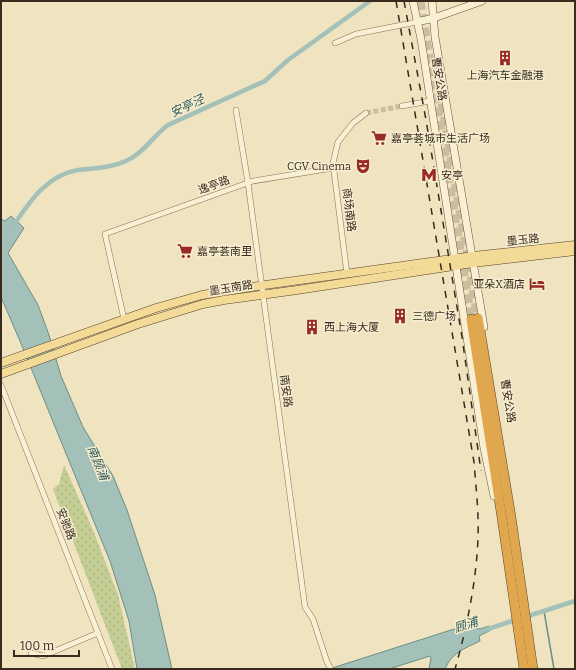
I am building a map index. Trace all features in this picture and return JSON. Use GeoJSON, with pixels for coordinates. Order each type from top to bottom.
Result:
{"type":"FeatureCollection","features":[{"type":"Feature","properties":{"kind":"highway","name":"曹安公路"},"geometry":{"type":"LineString","coordinates":[[474,318],[523,630],[533,669]]}},
{"type":"Feature","properties":{"kind":"highway","name":"曹安公路"},"geometry":{"type":"LineString","coordinates":[[523,630],[524,669]]}},
{"type":"Feature","properties":{"kind":"main road","name":"曹安公路"},"geometry":{"type":"LineString","coordinates":[[413,1],[484,448],[498,516],[510,543]]}},
{"type":"Feature","properties":{"kind":"main road","name":"曹安公路"},"geometry":{"type":"LineString","coordinates":[[432,1],[436,44],[514,514],[510,543]]}},
{"type":"Feature","properties":{"kind":"main road"},"geometry":{"type":"LineString","coordinates":[[417,22],[434,18],[482,1]]}},
{"type":"Feature","properties":{"kind":"main road","name":"墨玉路"},"geometry":{"type":"LineString","coordinates":[[473,260],[575,245]]}},
{"type":"Feature","properties":{"kind":"main road","name":"墨玉路"},"geometry":{"type":"LineString","coordinates":[[473,260],[575,251]]}},
{"type":"Feature","properties":{"kind":"main road","name":"墨玉南路"},"geometry":{"type":"LineString","coordinates":[[1,374],[138,324],[203,304],[297,290],[473,260]]}},
{"type":"Feature","properties":{"kind":"main road","name":"墨玉南路"},"geometry":{"type":"LineString","coordinates":[[1,363],[156,308],[202,295],[261,285],[347,274],[455,263]]}},
{"type":"Feature","properties":{"kind":"street"},"geometry":{"type":"LineString","coordinates":[[335,43],[356,34],[417,22]]}},
{"type":"Feature","properties":{"kind":"street"},"geometry":{"type":"LineString","coordinates":[[402,106],[430,101]]}},
{"type":"Feature","properties":{"kind":"street","name":"南安路"},"geometry":{"type":"LineString","coordinates":[[236,110],[248,183],[305,607],[313,619],[327,662],[331,668]]}},
{"type":"Feature","properties":{"kind":"street","name":"商场南路"},"geometry":{"type":"LineString","coordinates":[[347,274],[333,168],[338,142],[352,124],[366,113]]}},
{"type":"Feature","properties":{"kind":"street","name":"逸亭路"},"geometry":{"type":"LineString","coordinates":[[124,319],[105,234],[248,183],[333,168]]}},
{"type":"Feature","properties":{"kind":"street","name":"安驰路"},"geometry":{"type":"LineString","coordinates":[[1,385],[112,669]]}},
{"type":"Feature","properties":{"kind":"street"},"geometry":{"type":"LineString","coordinates":[[31,653],[43,656],[98,634]]}},
{"type":"Feature","properties":{"kind":"green space"},"geometry":{"type":"Polygon","coordinates":[[[64,465],[93,530],[118,595],[135,669],[122,669],[53,489],[59,484],[64,465]]]}},
{"type":"Feature","properties":{"kind":"water","name":"南顾浦"},"geometry":{"type":"Polygon","coordinates":[[[11,216],[24,228],[8,253],[38,305],[49,335],[61,376],[83,427],[113,476],[127,510],[155,595],[172,669],[137,669],[129,621],[110,561],[1,297],[1,219],[5,221],[11,216]]]}},
{"type":"Feature","properties":{"kind":"water"},"geometry":{"type":"Polygon","coordinates":[[[473,623],[476,628],[480,629],[489,626],[491,630],[479,636],[480,641],[455,655],[445,669],[429,669],[430,656],[389,669],[329,669],[473,623]]]}},
{"type":"Feature","properties":{"kind":"waterway","name":"安亭泾"},"geometry":{"type":"LineString","coordinates":[[13,226],[40,190],[57,177],[78,170],[115,165],[132,158],[168,125],[265,81],[288,60],[370,1]]}},
{"type":"Feature","properties":{"kind":"waterway","name":"顾浦"},"geometry":{"type":"LineString","coordinates":[[525,617],[575,601]]}},
{"type":"Feature","properties":{"kind":"waterway"},"geometry":{"type":"LineString","coordinates":[[544,611],[554,669]]}},
{"type":"Feature","properties":{"kind":"waterway","name":"顾浦"},"geometry":{"type":"LineString","coordinates":[[485,630],[518,619]]}},
{"type":"Feature","properties":{"kind":"tunnel"},"geometry":{"type":"LineString","coordinates":[[420,1],[471,319]]}},
{"type":"Feature","properties":{"kind":"tunnel"},"geometry":{"type":"LineString","coordinates":[[440,90],[478,318]]}},
{"type":"Feature","properties":{"kind":"tunnel"},"geometry":{"type":"LineString","coordinates":[[366,113],[402,106]]}},
{"type":"Feature","properties":{"kind":"railway"},"geometry":{"type":"LineString","coordinates":[[396,1],[474,462],[478,520],[477,555],[470,605],[455,669]]}},
{"type":"Feature","properties":{"kind":"railway"},"geometry":{"type":"LineString","coordinates":[[404,1],[426,120],[462,337],[481,471]]}},
{"type":"Feature","properties":{"kind":"place","name":"上海汽车金融港"},"geometry":{"type":"Point","coordinates":[505,58]}},
{"type":"Feature","properties":{"kind":"place","name":"嘉亭荟城市生活广场"},"geometry":{"type":"Point","coordinates":[379,138]}},
{"type":"Feature","properties":{"kind":"place","name":"CGV Cinema"},"geometry":{"type":"Point","coordinates":[363,166]}},
{"type":"Feature","properties":{"kind":"place","name":"安亭"},"geometry":{"type":"Point","coordinates":[429,175]}},
{"type":"Feature","properties":{"kind":"place","name":"嘉亭荟南里"},"geometry":{"type":"Point","coordinates":[185,251]}},
{"type":"Feature","properties":{"kind":"place","name":"亚朵X酒店"},"geometry":{"type":"Point","coordinates":[537,284]}},
{"type":"Feature","properties":{"kind":"place","name":"三德广场"},"geometry":{"type":"Point","coordinates":[400,316]}},
{"type":"Feature","properties":{"kind":"place","name":"西上海大厦"},"geometry":{"type":"Point","coordinates":[312,327]}}]}
